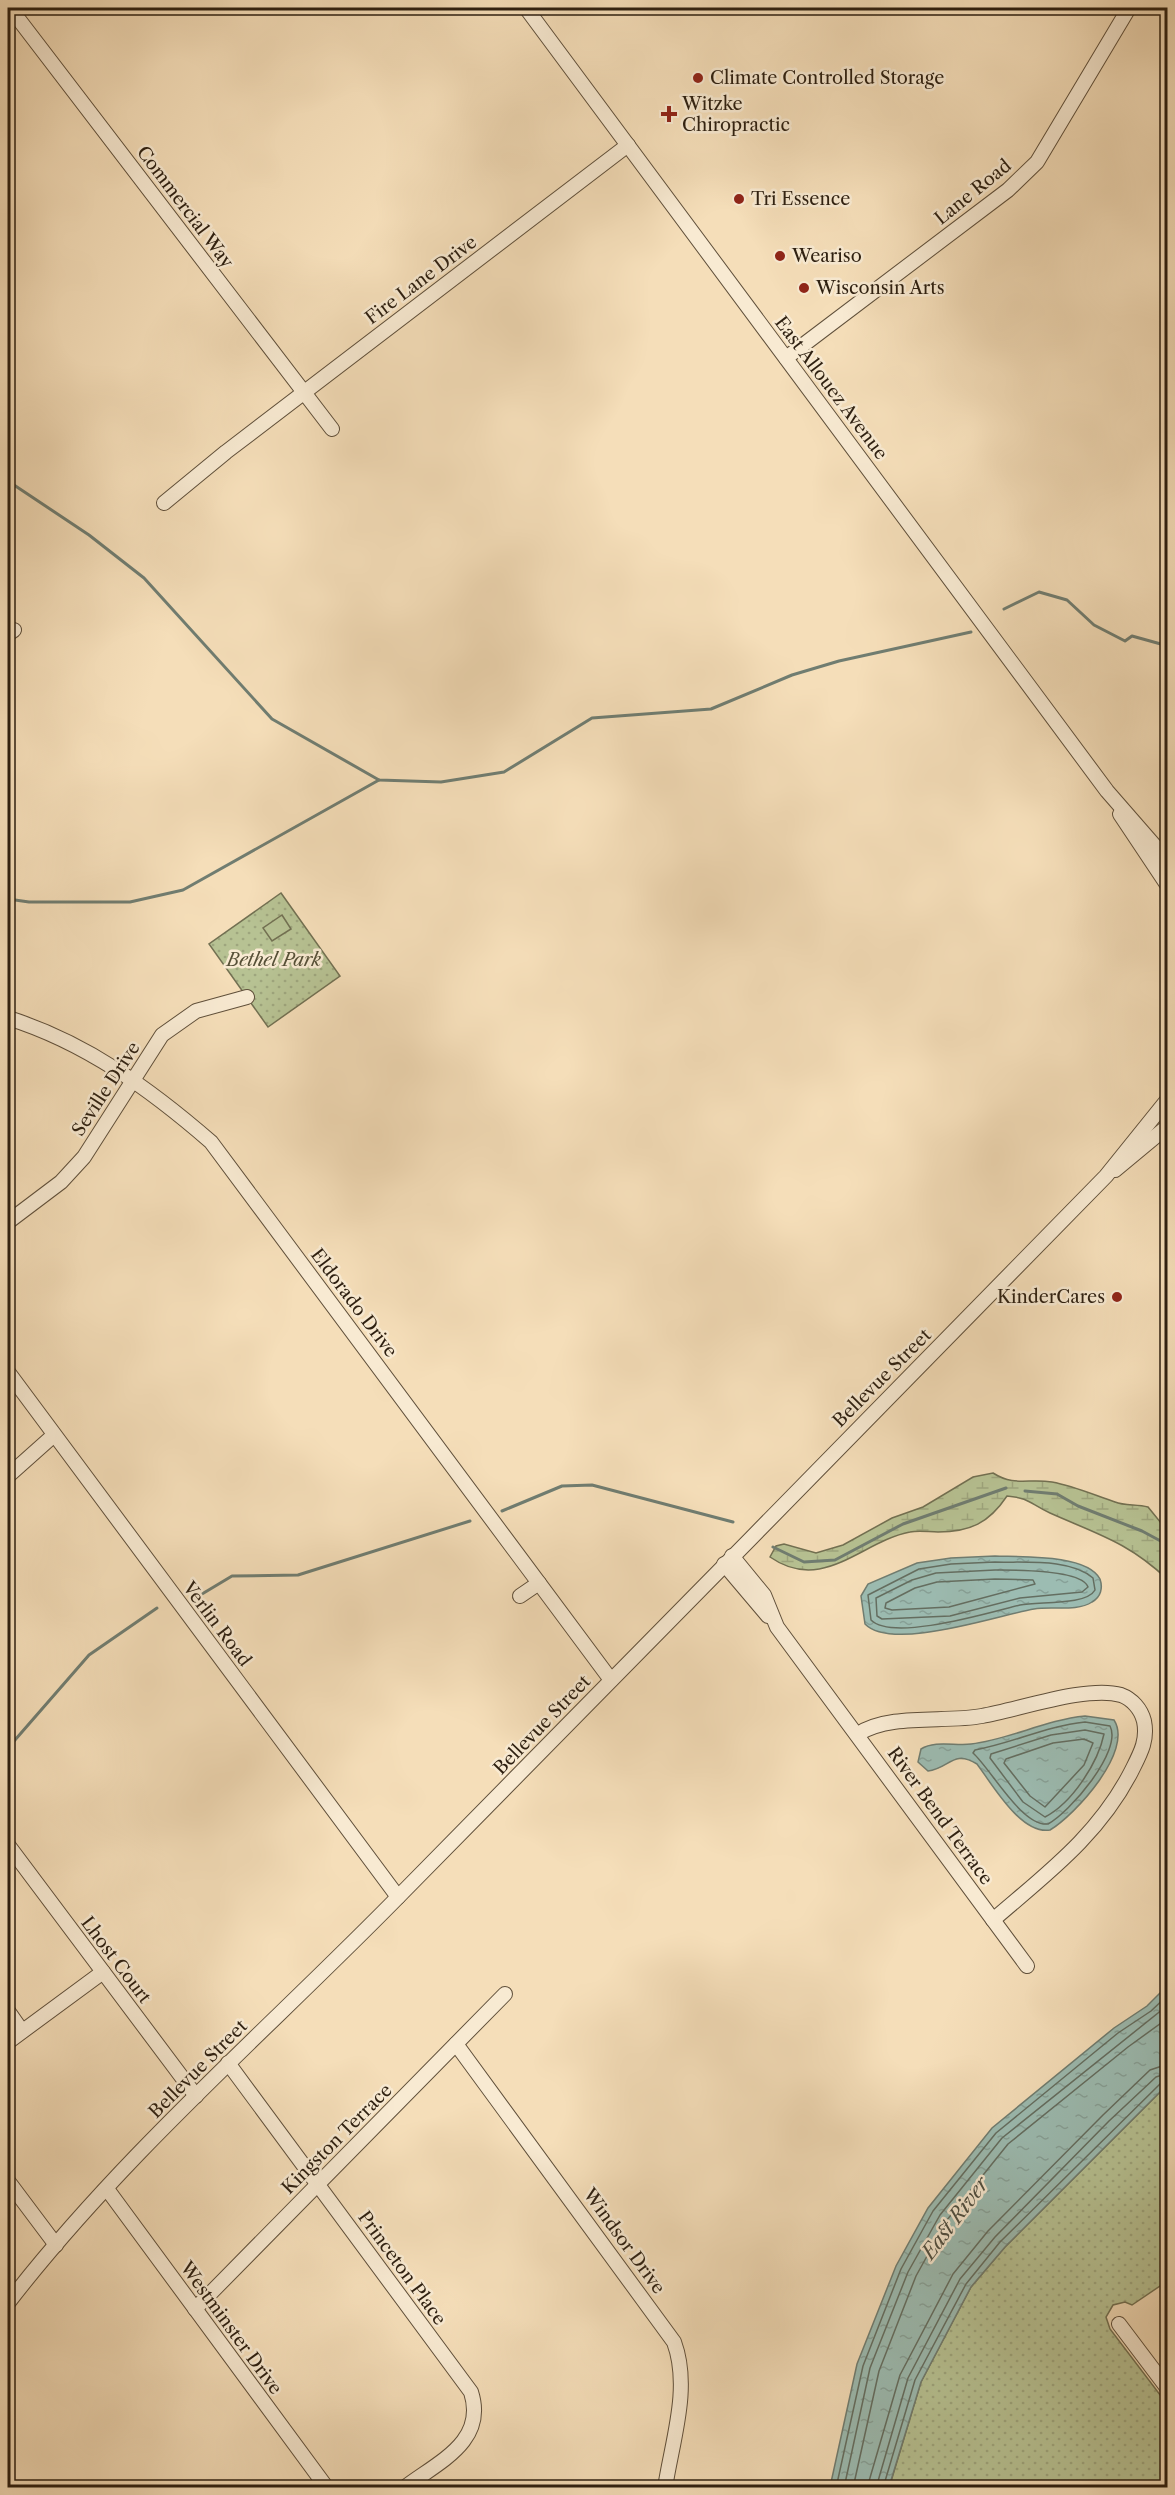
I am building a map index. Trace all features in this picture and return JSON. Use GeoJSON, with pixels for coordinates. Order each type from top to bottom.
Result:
{"type":"FeatureCollection","features":[{"type":"Feature","properties":{"kind":"street","name":"Commercial Way"},"geometry":{"type":"LineString","coordinates":[[10,8],[332,429]]}},
{"type":"Feature","properties":{"kind":"street","name":"East Allouez Avenue"},"geometry":{"type":"LineString","coordinates":[[526,8],[1107,791],[1167,861]]}},
{"type":"Feature","properties":{"kind":"street","name":"Lane Road"},"geometry":{"type":"LineString","coordinates":[[786,358],[1008,190],[1037,162],[1129,8]]}},
{"type":"Feature","properties":{"kind":"street","name":"Fire Lane Drive"},"geometry":{"type":"LineString","coordinates":[[164,503],[303,393],[628,145]]}},
{"type":"Feature","properties":{"kind":"street","name":"East Allouez Avenue"},"geometry":{"type":"LineString","coordinates":[[1107,791],[1132,835],[1167,886]]}},
{"type":"Feature","properties":{"kind":"street","name":"Seville Drive"},"geometry":{"type":"LineString","coordinates":[[8,1222],[61,1182],[84,1157],[162,1035],[196,1011],[247,997]]}},
{"type":"Feature","properties":{"kind":"street","name":"Eldorado Drive"},"geometry":{"type":"LineString","coordinates":[[8,1018],[45,1030],[132,1080],[167,1104],[211,1142],[610,1680]]}},
{"type":"Feature","properties":{"kind":"street","name":"Bellevue Street"},"geometry":{"type":"LineString","coordinates":[[8,2303],[106,2189],[228,2063],[398,1897],[1106,1176],[1167,1099]]}},
{"type":"Feature","properties":{"kind":"street","name":"Bellevue Street"},"geometry":{"type":"LineString","coordinates":[[1106,1176],[1130,1161],[1167,1126]]}},
{"type":"Feature","properties":{"kind":"street","name":"Verlin Road"},"geometry":{"type":"LineString","coordinates":[[8,1372],[398,1897]]}},
{"type":"Feature","properties":{"kind":"street"},"geometry":{"type":"LineString","coordinates":[[8,1476],[54,1435]]}},
{"type":"Feature","properties":{"kind":"street","name":"River Bend Terrace"},"geometry":{"type":"LineString","coordinates":[[728,1560],[764,1595],[777,1627],[1027,1966]]}},
{"type":"Feature","properties":{"kind":"street"},"geometry":{"type":"LineString","coordinates":[[520,1596],[539,1583]]}},
{"type":"Feature","properties":{"kind":"street","name":"River Bend Terrace"},"geometry":{"type":"LineString","coordinates":[[858,1734],[877,1725],[979,1717],[1071,1696],[1113,1694],[1135,1703],[1143,1717],[1146,1732],[1144,1746],[1117,1798],[1081,1843],[993,1920]]}},
{"type":"Feature","properties":{"kind":"street","name":"Lhost Court"},"geometry":{"type":"LineString","coordinates":[[8,1845],[196,2096]]}},
{"type":"Feature","properties":{"kind":"street"},"geometry":{"type":"LineString","coordinates":[[8,2042],[103,1972]]}},
{"type":"Feature","properties":{"kind":"street","name":"Kingston Terrace"},"geometry":{"type":"LineString","coordinates":[[195,2308],[505,1994]]}},
{"type":"Feature","properties":{"kind":"street"},"geometry":{"type":"LineString","coordinates":[[8,2011],[22,2031]]}},
{"type":"Feature","properties":{"kind":"street","name":"Windsor Drive"},"geometry":{"type":"LineString","coordinates":[[456,2044],[674,2342],[679,2356],[682,2386],[665,2487]]}},
{"type":"Feature","properties":{"kind":"street","name":"Princeton Place"},"geometry":{"type":"LineString","coordinates":[[228,2063],[467,2385],[474,2404],[474,2422],[466,2439],[404,2487]]}},
{"type":"Feature","properties":{"kind":"street"},"geometry":{"type":"LineString","coordinates":[[8,2181],[56,2245]]}},
{"type":"Feature","properties":{"kind":"street","name":"Westminster Drive"},"geometry":{"type":"LineString","coordinates":[[106,2189],[327,2487]]}},
{"type":"Feature","properties":{"kind":"street"},"geometry":{"type":"LineString","coordinates":[[1119,2324],[1167,2389]]}},
{"type":"Feature","properties":{"kind":"green space","name":"Bethel Park"},"geometry":{"type":"Polygon","coordinates":[[[281,893],[340,976],[268,1027],[209,944],[281,893]]]}},
{"type":"Feature","properties":{"kind":"green space"},"geometry":{"type":"Polygon","coordinates":[[[282,915],[291,929],[272,941],[263,928],[282,915]]]}},
{"type":"Feature","properties":{"kind":"green space"},"geometry":{"type":"Polygon","coordinates":[[[993,1473],[1008,1480],[1060,1484],[1119,1503],[1148,1507],[1161,1523],[1167,1526],[1167,1579],[1139,1556],[1112,1540],[1025,1500],[1007,1496],[986,1519],[969,1528],[949,1532],[917,1531],[892,1537],[825,1568],[807,1570],[789,1567],[770,1557],[776,1546],[784,1544],[816,1553],[843,1545],[892,1518],[923,1507],[973,1477],[993,1473]]]}},
{"type":"Feature","properties":{"kind":"green space"},"geometry":{"type":"Polygon","coordinates":[[[1167,2085],[1167,2291],[1163,2284],[1132,2305],[1125,2302],[1113,2305],[1106,2317],[1110,2329],[1167,2404],[1167,2487],[889,2488],[921,2382],[971,2287],[1005,2247],[1167,2085]]]}},
{"type":"Feature","properties":{"kind":"water"},"geometry":{"type":"Polygon","coordinates":[[[995,1556],[1052,1558],[1082,1565],[1093,1571],[1100,1579],[1100,1592],[1095,1600],[1079,1607],[1034,1609],[921,1633],[879,1632],[865,1624],[861,1596],[868,1584],[917,1563],[951,1558],[995,1556]]]}},
{"type":"Feature","properties":{"kind":"water"},"geometry":{"type":"Polygon","coordinates":[[[1085,1716],[1114,1720],[1118,1733],[1116,1748],[1099,1781],[1087,1797],[1050,1830],[1028,1825],[1018,1817],[977,1764],[962,1758],[928,1771],[918,1762],[921,1749],[927,1746],[986,1742],[1056,1721],[1085,1716]]]}},
{"type":"Feature","properties":{"kind":"water","name":"East River"},"geometry":{"type":"Polygon","coordinates":[[[1167,1986],[1167,2085],[1005,2247],[971,2287],[921,2382],[889,2487],[830,2487],[857,2364],[896,2266],[928,2208],[992,2128],[1114,2028],[1147,2006],[1167,1986]]]}},
{"type":"Feature","properties":{"kind":"waterway"},"geometry":{"type":"LineString","coordinates":[[8,481],[89,535],[144,578],[272,719],[379,780],[441,782],[504,772],[592,718],[711,709],[792,675],[839,661],[971,632]]}},
{"type":"Feature","properties":{"kind":"waterway"},"geometry":{"type":"LineString","coordinates":[[1004,609],[1039,592],[1067,600],[1094,625],[1125,641],[1132,636],[1168,646]]}},
{"type":"Feature","properties":{"kind":"waterway"},"geometry":{"type":"LineString","coordinates":[[8,899],[29,902],[130,902],[183,890],[379,780]]}},
{"type":"Feature","properties":{"kind":"waterway"},"geometry":{"type":"LineString","coordinates":[[502,1511],[562,1486],[592,1485],[733,1522]]}},
{"type":"Feature","properties":{"kind":"waterway"},"geometry":{"type":"LineString","coordinates":[[773,1547],[804,1562],[835,1560],[903,1524],[1006,1488]]}},
{"type":"Feature","properties":{"kind":"waterway"},"geometry":{"type":"LineString","coordinates":[[1025,1491],[1057,1494],[1078,1506],[1142,1531],[1168,1545]]}},
{"type":"Feature","properties":{"kind":"waterway"},"geometry":{"type":"LineString","coordinates":[[197,1597],[232,1576],[298,1575],[470,1521]]}},
{"type":"Feature","properties":{"kind":"waterway"},"geometry":{"type":"LineString","coordinates":[[8,1748],[89,1655],[157,1608]]}},
{"type":"Feature","properties":{"kind":"place","name":"Climate Controlled Storage"},"geometry":{"type":"Point","coordinates":[698,78]}},
{"type":"Feature","properties":{"kind":"place","name":"Witzke Chiropractic"},"geometry":{"type":"Point","coordinates":[669,114]}},
{"type":"Feature","properties":{"kind":"place","name":"Tri Essence"},"geometry":{"type":"Point","coordinates":[739,199]}},
{"type":"Feature","properties":{"kind":"place","name":"Weariso"},"geometry":{"type":"Point","coordinates":[780,256]}},
{"type":"Feature","properties":{"kind":"place","name":"Wisconsin Arts"},"geometry":{"type":"Point","coordinates":[804,288]}},
{"type":"Feature","properties":{"kind":"place","name":"KinderCares"},"geometry":{"type":"Point","coordinates":[1117,1297]}}]}
